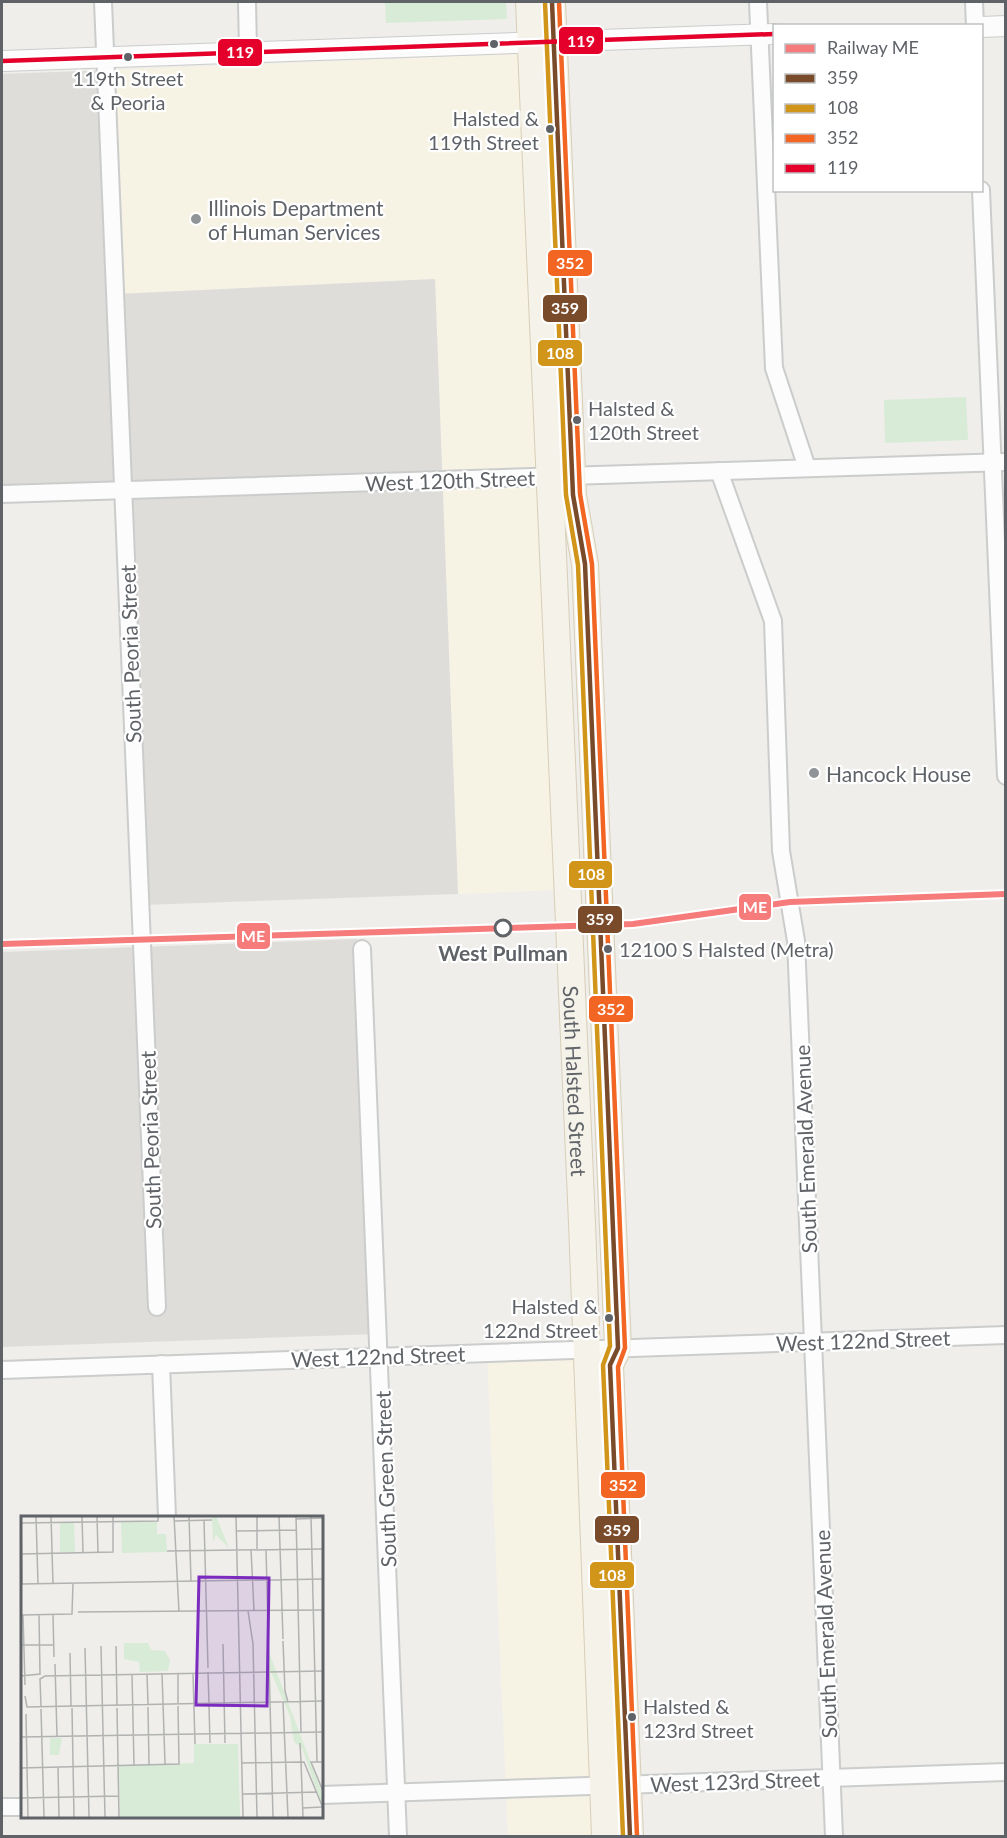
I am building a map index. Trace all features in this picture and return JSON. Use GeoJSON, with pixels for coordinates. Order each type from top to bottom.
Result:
{"type":"FeatureCollection","features":[{"type":"Feature","properties":{"kind":"main road","name":"South Halsted Street"},"geometry":{"type":"LineString","coordinates":[[529,2],[543,41]]}},
{"type":"Feature","properties":{"kind":"main road","name":"South Halsted Street"},"geometry":{"type":"LineString","coordinates":[[552,2],[543,41],[561,476],[587,1348],[616,1785],[630,1836]]}},
{"type":"Feature","properties":{"kind":"main road","name":"South Halsted Street"},"geometry":{"type":"LineString","coordinates":[[561,476],[573,495],[585,564],[618,1348],[610,1365],[616,1785],[605,1836]]}},
{"type":"Feature","properties":{"kind":"street","name":"South Peoria Street"},"geometry":{"type":"LineString","coordinates":[[103,2],[157,1307]]}},
{"type":"Feature","properties":{"kind":"street"},"geometry":{"type":"LineString","coordinates":[[247,2],[248,51]]}},
{"type":"Feature","properties":{"kind":"street"},"geometry":{"type":"LineString","coordinates":[[758,2],[767,34],[774,368],[807,468]]}},
{"type":"Feature","properties":{"kind":"street"},"geometry":{"type":"LineString","coordinates":[[974,2],[975,24]]}},
{"type":"Feature","properties":{"kind":"street"},"geometry":{"type":"LineString","coordinates":[[983,27],[1005,26]]}},
{"type":"Feature","properties":{"kind":"street"},"geometry":{"type":"LineString","coordinates":[[2,60],[767,34]]}},
{"type":"Feature","properties":{"kind":"street"},"geometry":{"type":"LineString","coordinates":[[981,192],[999,462],[1005,776]]}},
{"type":"Feature","properties":{"kind":"street","name":"West 120th Street"},"geometry":{"type":"LineString","coordinates":[[2,494],[999,462]]}},
{"type":"Feature","properties":{"kind":"street","name":"South Emerald Avenue"},"geometry":{"type":"LineString","coordinates":[[719,471],[773,621],[782,850],[796,941],[834,1836]]}},
{"type":"Feature","properties":{"kind":"street","name":"South Green Street"},"geometry":{"type":"LineString","coordinates":[[362,949],[398,1836]]}},
{"type":"Feature","properties":{"kind":"street","name":"West 122nd Street"},"geometry":{"type":"LineString","coordinates":[[2,1370],[1005,1335]]}},
{"type":"Feature","properties":{"kind":"street"},"geometry":{"type":"LineString","coordinates":[[160,1364],[166,1516]]}},
{"type":"Feature","properties":{"kind":"street","name":"West 123rd Street"},"geometry":{"type":"LineString","coordinates":[[322,1795],[1005,1772]]}},
{"type":"Feature","properties":{"kind":"street"},"geometry":{"type":"LineString","coordinates":[[2,1808],[21,1807]]}},
{"type":"Feature","properties":{"kind":"shaded area"},"geometry":{"type":"Polygon","coordinates":[[[518,54],[556,890],[458,894],[435,279],[117,294],[108,70],[518,54]]]}},
{"type":"Feature","properties":{"kind":"shaded area"},"geometry":{"type":"Polygon","coordinates":[[[108,70],[117,294],[435,279],[458,894],[143,905],[125,487],[2,492],[2,74],[108,70]]]}},
{"type":"Feature","properties":{"kind":"shaded area"},"geometry":{"type":"Polygon","coordinates":[[[357,939],[377,1334],[2,1347],[2,952],[357,939]]]}},
{"type":"Feature","properties":{"kind":"shaded area"},"geometry":{"type":"Polygon","coordinates":[[[573,1350],[594,1836],[508,1836],[487,1353],[573,1350]]]}},
{"type":"Feature","properties":{"kind":"green space"},"geometry":{"type":"Polygon","coordinates":[[[385,2],[506,2],[507,19],[386,23],[385,2]]]}},
{"type":"Feature","properties":{"kind":"green space"},"geometry":{"type":"Polygon","coordinates":[[[966,397],[968,440],[885,443],[884,400],[966,397]]]}},
{"type":"Feature","properties":{"kind":"rail line","name":"ME"},"geometry":{"type":"LineString","coordinates":[[2,944],[633,924],[790,902],[1006,894]]}},
{"type":"Feature","properties":{"kind":"transit line","name":"108"},"geometry":{"type":"LineString","coordinates":[[545,2],[566,495],[578,565],[610,1346],[603,1365],[623,1836]]}},
{"type":"Feature","properties":{"kind":"transit line","name":"359"},"geometry":{"type":"LineString","coordinates":[[552,2],[573,495],[585,564],[618,1348],[610,1365],[630,1836]]}},
{"type":"Feature","properties":{"kind":"transit line","name":"352"},"geometry":{"type":"LineString","coordinates":[[559,2],[580,494],[592,564],[625,1348],[618,1367],[637,1836]]}},
{"type":"Feature","properties":{"kind":"transit line","name":"119"},"geometry":{"type":"LineString","coordinates":[[2,61],[773,34]]}},
{"type":"Feature","properties":{"kind":"place","name":"119th Street & Peoria"},"geometry":{"type":"Point","coordinates":[128,57]}},
{"type":"Feature","properties":{"kind":"place","name":"Halsted & 119th Street"},"geometry":{"type":"Point","coordinates":[550,129]}},
{"type":"Feature","properties":{"kind":"place","name":"Illinois Department of Human Services"},"geometry":{"type":"Point","coordinates":[196,219]}},
{"type":"Feature","properties":{"kind":"place","name":"Halsted & 120th Street"},"geometry":{"type":"Point","coordinates":[577,420]}},
{"type":"Feature","properties":{"kind":"place","name":"Hancock House"},"geometry":{"type":"Point","coordinates":[814,773]}},
{"type":"Feature","properties":{"kind":"place","name":"West Pullman"},"geometry":{"type":"Point","coordinates":[503,928]}},
{"type":"Feature","properties":{"kind":"place","name":"12100 S Halsted (Metra)"},"geometry":{"type":"Point","coordinates":[608,949]}},
{"type":"Feature","properties":{"kind":"place","name":"Halsted & 122nd Street"},"geometry":{"type":"Point","coordinates":[609,1318]}},
{"type":"Feature","properties":{"kind":"place","name":"Halsted & 123rd Street"},"geometry":{"type":"Point","coordinates":[632,1717]}}]}
